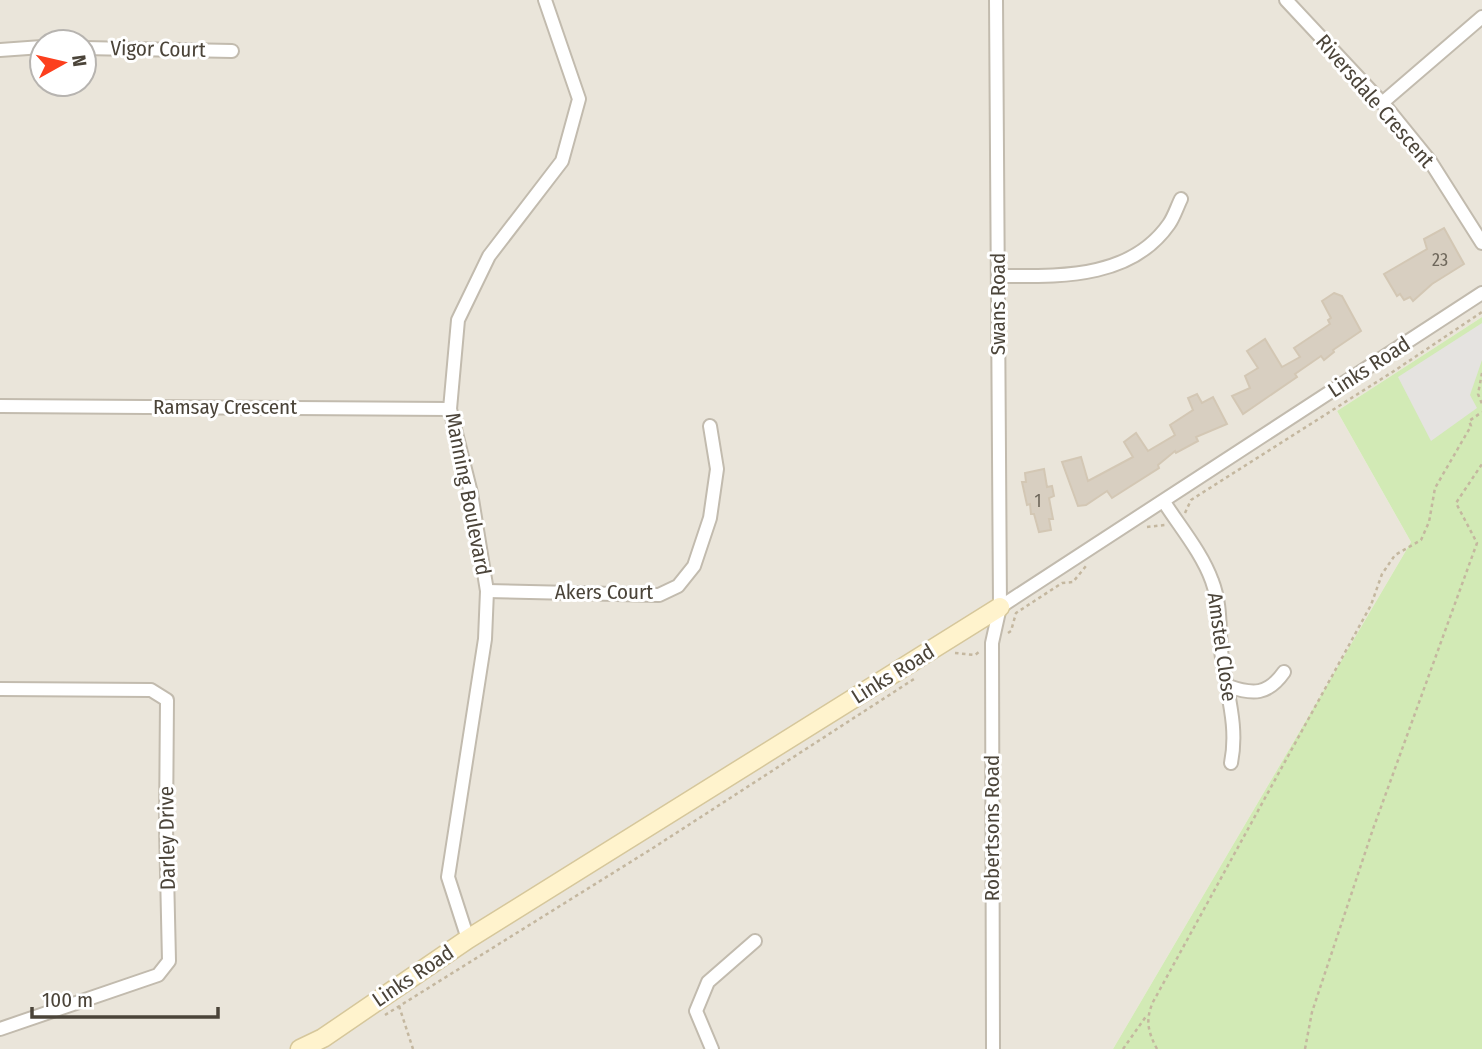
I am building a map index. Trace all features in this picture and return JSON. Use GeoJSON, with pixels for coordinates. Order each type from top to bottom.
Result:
{"type":"FeatureCollection","features":[{"type":"Feature","properties":{"kind":"street","name":"Manning Boulevard"},"geometry":{"type":"LineString","coordinates":[[468,939],[448,877],[485,639],[486,590],[471,494],[450,409],[458,320],[489,256],[562,162],[579,99],[545,0]]}},
{"type":"Feature","properties":{"kind":"street","name":"Swans Road"},"geometry":{"type":"LineString","coordinates":[[996,0],[1000,607]]}},
{"type":"Feature","properties":{"kind":"street","name":"Riversdale Crescent"},"geometry":{"type":"LineString","coordinates":[[1286,0],[1382,103],[1430,161],[1482,243]]}},
{"type":"Feature","properties":{"kind":"street"},"geometry":{"type":"LineString","coordinates":[[1382,103],[1482,17]]}},
{"type":"Feature","properties":{"kind":"street"},"geometry":{"type":"LineString","coordinates":[[0,50],[28,48]]}},
{"type":"Feature","properties":{"kind":"street","name":"Vigor Court"},"geometry":{"type":"LineString","coordinates":[[98,48],[232,51]]}},
{"type":"Feature","properties":{"kind":"street"},"geometry":{"type":"LineString","coordinates":[[998,276],[1062,276],[1093,272],[1124,261],[1149,246],[1169,224],[1181,199]]}},
{"type":"Feature","properties":{"kind":"street","name":"Links Road"},"geometry":{"type":"LineString","coordinates":[[300,1049],[323,1038],[468,939],[1000,607],[1482,293]]}},
{"type":"Feature","properties":{"kind":"street","name":"Ramsay Crescent"},"geometry":{"type":"LineString","coordinates":[[0,405],[450,409]]}},
{"type":"Feature","properties":{"kind":"street","name":"Akers Court"},"geometry":{"type":"LineString","coordinates":[[486,590],[659,595],[678,586],[694,566],[710,518],[717,469],[710,426]]}},
{"type":"Feature","properties":{"kind":"street","name":"Amstel Close"},"geometry":{"type":"LineString","coordinates":[[1164,502],[1212,579],[1221,617],[1221,651],[1234,735],[1231,763]]}},
{"type":"Feature","properties":{"kind":"street","name":"Robertsons Road"},"geometry":{"type":"LineString","coordinates":[[993,1049],[992,643],[1000,607]]}},
{"type":"Feature","properties":{"kind":"street"},"geometry":{"type":"LineString","coordinates":[[1228,686],[1239,690],[1263,691],[1275,685],[1284,672]]}},
{"type":"Feature","properties":{"kind":"street","name":"Darley Drive"},"geometry":{"type":"LineString","coordinates":[[0,689],[152,690],[167,700],[169,961],[158,975],[0,1029]]}},
{"type":"Feature","properties":{"kind":"street"},"geometry":{"type":"LineString","coordinates":[[712,1049],[696,1011],[708,982],[755,941]]}},
{"type":"Feature","properties":{"kind":"path"},"geometry":{"type":"LineString","coordinates":[[1139,532],[1149,526],[1168,525],[1187,512],[1191,499],[1482,312]]}},
{"type":"Feature","properties":{"kind":"path"},"geometry":{"type":"LineString","coordinates":[[1482,373],[1478,394],[1482,404]]}},
{"type":"Feature","properties":{"kind":"path"},"geometry":{"type":"LineString","coordinates":[[1123,1049],[1147,1015],[1371,605],[1382,574],[1395,555],[1421,540],[1429,522],[1435,488],[1471,426],[1469,421],[1482,412]]}},
{"type":"Feature","properties":{"kind":"path"},"geometry":{"type":"LineString","coordinates":[[1305,1049],[1312,1012],[1373,829],[1477,543],[1456,503],[1482,464]]}},
{"type":"Feature","properties":{"kind":"path"},"geometry":{"type":"LineString","coordinates":[[956,653],[975,654],[1011,631],[1016,613],[1062,583],[1073,582],[1088,564]]}},
{"type":"Feature","properties":{"kind":"path"},"geometry":{"type":"LineString","coordinates":[[376,1021],[921,675]]}},
{"type":"Feature","properties":{"kind":"path"},"geometry":{"type":"LineString","coordinates":[[399,1006],[412,1049]]}},
{"type":"Feature","properties":{"kind":"path"},"geometry":{"type":"LineString","coordinates":[[1147,1015],[1149,1033],[1157,1049]]}},
{"type":"Feature","properties":{"kind":"shaded area"},"geometry":{"type":"Polygon","coordinates":[[[0,0],[1482,0],[1482,317],[1337,411],[1411,542],[1113,1049],[0,1049],[0,0]]]}},
{"type":"Feature","properties":{"kind":"shaded area"},"geometry":{"type":"Polygon","coordinates":[[[1482,323],[1482,360],[1470,395],[1477,408],[1431,441],[1398,377],[1482,323]]]}},
{"type":"Feature","properties":{"kind":"green space"},"geometry":{"type":"Polygon","coordinates":[[[1482,317],[1482,1049],[1113,1049],[1411,542],[1337,411],[1482,317]]]}},
{"type":"Feature","properties":{"kind":"building"},"geometry":{"type":"Polygon","coordinates":[[[1444,228],[1464,264],[1432,284],[1413,301],[1410,297],[1404,300],[1400,294],[1397,296],[1384,274],[1427,249],[1424,239],[1444,228]]]}},
{"type":"Feature","properties":{"kind":"building"},"geometry":{"type":"Polygon","coordinates":[[[1334,293],[1342,296],[1361,331],[1333,350],[1324,360],[1321,356],[1295,374],[1297,377],[1243,414],[1232,396],[1250,388],[1245,376],[1258,368],[1247,351],[1265,339],[1282,367],[1300,357],[1294,348],[1330,324],[1328,320],[1331,318],[1322,301],[1334,293]]]}},
{"type":"Feature","properties":{"kind":"building"},"geometry":{"type":"Polygon","coordinates":[[[1197,394],[1202,403],[1213,397],[1227,424],[1196,437],[1198,441],[1176,453],[1175,451],[1158,465],[1159,468],[1112,498],[1107,491],[1086,505],[1078,506],[1062,462],[1081,457],[1088,481],[1133,457],[1124,442],[1136,433],[1148,451],[1175,435],[1170,425],[1193,410],[1188,398],[1197,394]]]}},
{"type":"Feature","properties":{"kind":"building"},"geometry":{"type":"Polygon","coordinates":[[[1044,469],[1047,487],[1052,486],[1054,496],[1049,498],[1053,519],[1049,519],[1051,530],[1039,532],[1034,514],[1031,514],[1030,504],[1027,505],[1022,482],[1026,482],[1025,473],[1044,469]]]}}]}
